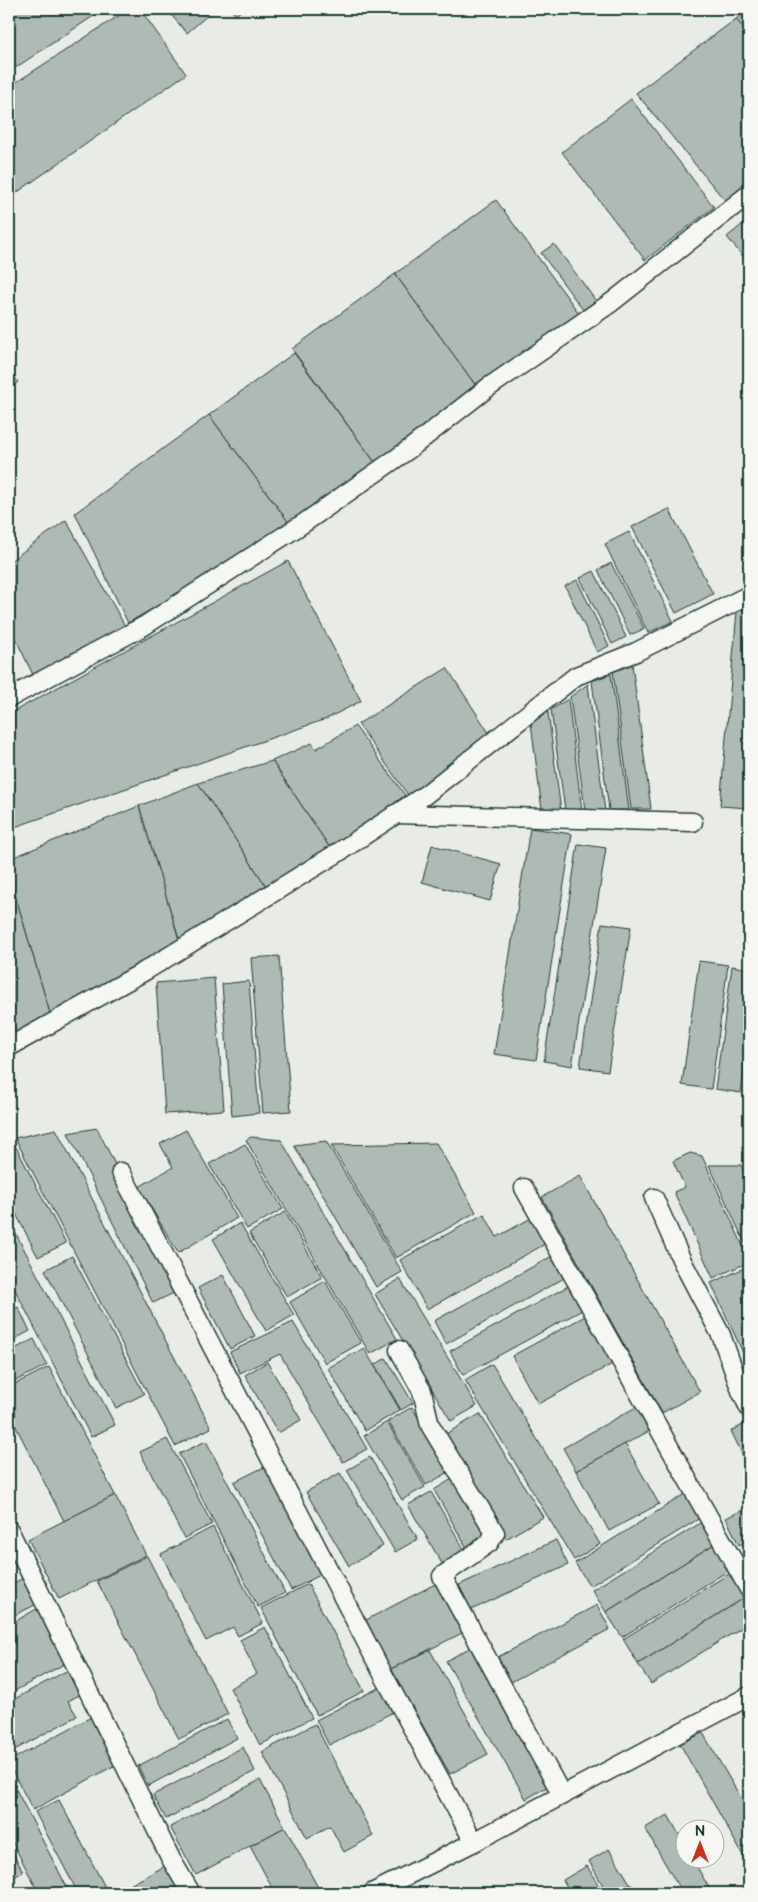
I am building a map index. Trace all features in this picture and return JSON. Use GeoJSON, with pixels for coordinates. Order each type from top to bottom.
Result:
{"type":"FeatureCollection","features":[{"type":"Feature","properties":{"kind":"street"},"geometry":{"type":"LineString","coordinates":[[9,698],[144,626],[304,523],[408,450],[486,389],[612,302],[749,194]]}},
{"type":"Feature","properties":{"kind":"street"},"geometry":{"type":"LineString","coordinates":[[9,1047],[145,971],[331,857],[425,795],[576,676],[636,652],[749,595]]}},
{"type":"Feature","properties":{"kind":"street"},"geometry":{"type":"LineString","coordinates":[[396,814],[693,822]]}},
{"type":"Feature","properties":{"kind":"street"},"geometry":{"type":"LineString","coordinates":[[121,1172],[380,1667],[474,1842]]}},
{"type":"Feature","properties":{"kind":"street"},"geometry":{"type":"LineString","coordinates":[[524,1188],[749,1589]]}},
{"type":"Feature","properties":{"kind":"street"},"geometry":{"type":"LineString","coordinates":[[654,1198],[682,1261],[721,1335],[749,1408]]}},
{"type":"Feature","properties":{"kind":"street"},"geometry":{"type":"LineString","coordinates":[[399,1350],[422,1391],[430,1425],[495,1533],[489,1542],[442,1576],[562,1795]]}},
{"type":"Feature","properties":{"kind":"street"},"geometry":{"type":"LineString","coordinates":[[9,1530],[171,1859],[191,1893]]}},
{"type":"Feature","properties":{"kind":"street"},"geometry":{"type":"LineString","coordinates":[[372,1893],[474,1842],[749,1696]]}},
{"type":"Feature","properties":{"kind":"building"},"geometry":{"type":"Polygon","coordinates":[[[9,9],[104,9],[9,72],[9,9]]]}},
{"type":"Feature","properties":{"kind":"building"},"geometry":{"type":"Polygon","coordinates":[[[129,9],[140,9],[186,74],[9,198],[9,87],[129,9]]]}},
{"type":"Feature","properties":{"kind":"building"},"geometry":{"type":"Polygon","coordinates":[[[166,9],[204,9],[209,14],[187,33],[166,9]]]}},
{"type":"Feature","properties":{"kind":"building"},"geometry":{"type":"Polygon","coordinates":[[[230,9],[243,9],[236,15],[230,9]]]}},
{"type":"Feature","properties":{"kind":"building"},"geometry":{"type":"Polygon","coordinates":[[[749,9],[749,35],[736,19],[749,9]]]}},
{"type":"Feature","properties":{"kind":"building"},"geometry":{"type":"Polygon","coordinates":[[[736,19],[749,35],[749,184],[727,203],[636,93],[736,19]]]}},
{"type":"Feature","properties":{"kind":"building"},"geometry":{"type":"Polygon","coordinates":[[[631,99],[714,207],[645,260],[562,152],[631,99]]]}},
{"type":"Feature","properties":{"kind":"building"},"geometry":{"type":"Polygon","coordinates":[[[496,200],[581,316],[479,390],[395,274],[496,200]]]}},
{"type":"Feature","properties":{"kind":"building"},"geometry":{"type":"Polygon","coordinates":[[[749,219],[749,264],[727,237],[749,219]]]}},
{"type":"Feature","properties":{"kind":"building"},"geometry":{"type":"Polygon","coordinates":[[[554,244],[596,301],[583,310],[541,253],[554,244]]]}},
{"type":"Feature","properties":{"kind":"building"},"geometry":{"type":"Polygon","coordinates":[[[395,274],[479,390],[377,465],[292,349],[395,274]]]}},
{"type":"Feature","properties":{"kind":"building"},"geometry":{"type":"Polygon","coordinates":[[[294,353],[377,465],[292,527],[209,415],[294,353]]]}},
{"type":"Feature","properties":{"kind":"building"},"geometry":{"type":"Polygon","coordinates":[[[9,370],[18,382],[9,389],[9,370]]]}},
{"type":"Feature","properties":{"kind":"building"},"geometry":{"type":"Polygon","coordinates":[[[209,415],[292,527],[128,623],[75,513],[209,415]]]}},
{"type":"Feature","properties":{"kind":"building"},"geometry":{"type":"Polygon","coordinates":[[[669,509],[713,594],[676,613],[632,527],[669,509]]]}},
{"type":"Feature","properties":{"kind":"building"},"geometry":{"type":"Polygon","coordinates":[[[66,520],[126,628],[36,681],[9,625],[9,562],[66,520]]]}},
{"type":"Feature","properties":{"kind":"building"},"geometry":{"type":"Polygon","coordinates":[[[629,532],[673,621],[648,633],[605,544],[629,532]]]}},
{"type":"Feature","properties":{"kind":"building"},"geometry":{"type":"Polygon","coordinates":[[[288,561],[361,701],[326,719],[9,829],[9,714],[288,561]]]}},
{"type":"Feature","properties":{"kind":"building"},"geometry":{"type":"Polygon","coordinates":[[[611,563],[644,629],[630,635],[598,570],[611,563]]]}},
{"type":"Feature","properties":{"kind":"building"},"geometry":{"type":"Polygon","coordinates":[[[594,571],[626,637],[612,644],[580,578],[594,571]]]}},
{"type":"Feature","properties":{"kind":"building"},"geometry":{"type":"Polygon","coordinates":[[[577,580],[609,646],[597,652],[565,586],[577,580]]]}},
{"type":"Feature","properties":{"kind":"building"},"geometry":{"type":"Polygon","coordinates":[[[749,605],[749,808],[720,806],[737,611],[749,605]]]}},
{"type":"Feature","properties":{"kind":"building"},"geometry":{"type":"Polygon","coordinates":[[[632,664],[651,809],[631,809],[613,672],[632,664]]]}},
{"type":"Feature","properties":{"kind":"building"},"geometry":{"type":"Polygon","coordinates":[[[447,668],[491,736],[408,795],[358,724],[447,668]]]}},
{"type":"Feature","properties":{"kind":"building"},"geometry":{"type":"Polygon","coordinates":[[[611,674],[629,810],[609,810],[592,681],[611,674]]]}},
{"type":"Feature","properties":{"kind":"building"},"geometry":{"type":"Polygon","coordinates":[[[588,684],[605,811],[585,810],[570,697],[588,684]]]}},
{"type":"Feature","properties":{"kind":"building"},"geometry":{"type":"Polygon","coordinates":[[[568,699],[582,811],[565,810],[551,710],[568,699]]]}},
{"type":"Feature","properties":{"kind":"building"},"geometry":{"type":"Polygon","coordinates":[[[548,712],[561,811],[542,810],[531,723],[548,712]]]}},
{"type":"Feature","properties":{"kind":"building"},"geometry":{"type":"Polygon","coordinates":[[[355,726],[405,795],[332,851],[272,761],[312,743],[316,749],[355,726]]]}},
{"type":"Feature","properties":{"kind":"building"},"geometry":{"type":"Polygon","coordinates":[[[272,761],[332,851],[270,892],[198,783],[272,761]]]}},
{"type":"Feature","properties":{"kind":"building"},"geometry":{"type":"Polygon","coordinates":[[[198,783],[270,892],[180,943],[139,806],[198,783]]]}},
{"type":"Feature","properties":{"kind":"building"},"geometry":{"type":"Polygon","coordinates":[[[139,806],[180,943],[51,1017],[9,874],[9,859],[139,806]]]}},
{"type":"Feature","properties":{"kind":"building"},"geometry":{"type":"Polygon","coordinates":[[[530,828],[572,834],[536,1060],[494,1054],[530,828]]]}},
{"type":"Feature","properties":{"kind":"building"},"geometry":{"type":"Polygon","coordinates":[[[578,844],[606,848],[572,1066],[544,1061],[578,844]]]}},
{"type":"Feature","properties":{"kind":"building"},"geometry":{"type":"Polygon","coordinates":[[[432,845],[501,864],[490,901],[422,882],[432,845]]]}},
{"type":"Feature","properties":{"kind":"building"},"geometry":{"type":"Polygon","coordinates":[[[9,874],[51,1017],[9,1040],[9,874]]]}},
{"type":"Feature","properties":{"kind":"building"},"geometry":{"type":"Polygon","coordinates":[[[602,923],[631,927],[608,1071],[580,1067],[602,923]]]}},
{"type":"Feature","properties":{"kind":"building"},"geometry":{"type":"Polygon","coordinates":[[[279,956],[291,1111],[263,1113],[251,958],[279,956]]]}},
{"type":"Feature","properties":{"kind":"building"},"geometry":{"type":"Polygon","coordinates":[[[699,961],[728,965],[711,1089],[682,1085],[699,961]]]}},
{"type":"Feature","properties":{"kind":"building"},"geometry":{"type":"Polygon","coordinates":[[[732,966],[749,969],[749,1033],[741,1093],[715,1089],[732,966]]]}},
{"type":"Feature","properties":{"kind":"building"},"geometry":{"type":"Polygon","coordinates":[[[214,978],[224,1110],[165,1114],[156,983],[214,978]]]}},
{"type":"Feature","properties":{"kind":"building"},"geometry":{"type":"Polygon","coordinates":[[[249,981],[259,1113],[232,1116],[222,984],[249,981]]]}},
{"type":"Feature","properties":{"kind":"building"},"geometry":{"type":"Polygon","coordinates":[[[97,1128],[178,1291],[153,1303],[68,1133],[97,1128]]]}},
{"type":"Feature","properties":{"kind":"building"},"geometry":{"type":"Polygon","coordinates":[[[56,1129],[211,1428],[175,1446],[15,1138],[56,1129]]]}},
{"type":"Feature","properties":{"kind":"building"},"geometry":{"type":"Polygon","coordinates":[[[186,1130],[237,1218],[178,1253],[139,1187],[173,1167],[160,1144],[186,1130]]]}},
{"type":"Feature","properties":{"kind":"building"},"geometry":{"type":"Polygon","coordinates":[[[251,1137],[281,1140],[397,1339],[370,1354],[246,1140],[251,1137]]]}},
{"type":"Feature","properties":{"kind":"building"},"geometry":{"type":"Polygon","coordinates":[[[326,1141],[402,1272],[376,1287],[294,1145],[326,1141]]]}},
{"type":"Feature","properties":{"kind":"building"},"geometry":{"type":"Polygon","coordinates":[[[436,1143],[476,1212],[396,1258],[331,1145],[436,1143]]]}},
{"type":"Feature","properties":{"kind":"building"},"geometry":{"type":"Polygon","coordinates":[[[245,1144],[283,1209],[247,1229],[209,1164],[245,1144]]]}},
{"type":"Feature","properties":{"kind":"building"},"geometry":{"type":"Polygon","coordinates":[[[16,1147],[66,1243],[38,1257],[9,1200],[9,1151],[16,1147]]]}},
{"type":"Feature","properties":{"kind":"building"},"geometry":{"type":"Polygon","coordinates":[[[690,1153],[702,1156],[749,1259],[749,1262],[713,1278],[674,1192],[685,1187],[673,1161],[690,1153]]]}},
{"type":"Feature","properties":{"kind":"building"},"geometry":{"type":"Polygon","coordinates":[[[709,1165],[741,1165],[749,1184],[749,1252],[709,1165]]]}},
{"type":"Feature","properties":{"kind":"building"},"geometry":{"type":"Polygon","coordinates":[[[580,1176],[700,1392],[662,1413],[542,1197],[580,1176]]]}},
{"type":"Feature","properties":{"kind":"building"},"geometry":{"type":"Polygon","coordinates":[[[285,1212],[322,1277],[287,1297],[249,1233],[285,1212]]]}},
{"type":"Feature","properties":{"kind":"building"},"geometry":{"type":"Polygon","coordinates":[[[484,1214],[497,1237],[533,1217],[547,1243],[427,1309],[400,1260],[484,1214]]]}},
{"type":"Feature","properties":{"kind":"building"},"geometry":{"type":"Polygon","coordinates":[[[9,1220],[115,1425],[91,1437],[9,1278],[9,1220]]]}},
{"type":"Feature","properties":{"kind":"building"},"geometry":{"type":"Polygon","coordinates":[[[240,1223],[294,1315],[266,1331],[213,1239],[240,1223]]]}},
{"type":"Feature","properties":{"kind":"building"},"geometry":{"type":"Polygon","coordinates":[[[554,1255],[566,1277],[446,1344],[434,1321],[554,1255]]]}},
{"type":"Feature","properties":{"kind":"building"},"geometry":{"type":"Polygon","coordinates":[[[72,1256],[144,1394],[116,1408],[45,1270],[72,1256]]]}},
{"type":"Feature","properties":{"kind":"building"},"geometry":{"type":"Polygon","coordinates":[[[749,1266],[749,1366],[711,1283],[749,1266]]]}},
{"type":"Feature","properties":{"kind":"building"},"geometry":{"type":"Polygon","coordinates":[[[223,1275],[255,1336],[230,1349],[198,1288],[223,1275]]]}},
{"type":"Feature","properties":{"kind":"building"},"geometry":{"type":"Polygon","coordinates":[[[400,1279],[477,1406],[451,1421],[375,1294],[400,1279]]]}},
{"type":"Feature","properties":{"kind":"building"},"geometry":{"type":"Polygon","coordinates":[[[325,1281],[361,1343],[325,1363],[290,1302],[325,1281]]]}},
{"type":"Feature","properties":{"kind":"building"},"geometry":{"type":"Polygon","coordinates":[[[570,1285],[584,1309],[463,1375],[450,1351],[570,1285]]]}},
{"type":"Feature","properties":{"kind":"building"},"geometry":{"type":"Polygon","coordinates":[[[18,1307],[30,1331],[9,1342],[9,1312],[18,1307]]]}},
{"type":"Feature","properties":{"kind":"building"},"geometry":{"type":"Polygon","coordinates":[[[587,1315],[614,1363],[538,1404],[512,1356],[587,1315]]]}},
{"type":"Feature","properties":{"kind":"building"},"geometry":{"type":"Polygon","coordinates":[[[293,1322],[367,1449],[343,1462],[280,1354],[240,1373],[230,1352],[293,1322]]]}},
{"type":"Feature","properties":{"kind":"building"},"geometry":{"type":"Polygon","coordinates":[[[34,1339],[47,1365],[9,1384],[9,1352],[34,1339]]]}},
{"type":"Feature","properties":{"kind":"building"},"geometry":{"type":"Polygon","coordinates":[[[364,1348],[400,1410],[365,1431],[328,1368],[364,1348]]]}},
{"type":"Feature","properties":{"kind":"building"},"geometry":{"type":"Polygon","coordinates":[[[386,1358],[413,1403],[401,1410],[375,1365],[386,1358]]]}},
{"type":"Feature","properties":{"kind":"building"},"geometry":{"type":"Polygon","coordinates":[[[267,1362],[301,1420],[278,1433],[245,1375],[267,1362]]]}},
{"type":"Feature","properties":{"kind":"building"},"geometry":{"type":"Polygon","coordinates":[[[492,1364],[600,1544],[574,1560],[465,1380],[492,1364]]]}},
{"type":"Feature","properties":{"kind":"building"},"geometry":{"type":"Polygon","coordinates":[[[49,1367],[115,1495],[64,1521],[9,1413],[9,1387],[49,1367]]]}},
{"type":"Feature","properties":{"kind":"building"},"geometry":{"type":"Polygon","coordinates":[[[638,1406],[651,1430],[576,1471],[563,1448],[638,1406]]]}},
{"type":"Feature","properties":{"kind":"building"},"geometry":{"type":"Polygon","coordinates":[[[412,1407],[449,1472],[426,1485],[388,1421],[412,1407]]]}},
{"type":"Feature","properties":{"kind":"building"},"geometry":{"type":"Polygon","coordinates":[[[480,1414],[543,1517],[506,1539],[444,1435],[480,1414]]]}},
{"type":"Feature","properties":{"kind":"building"},"geometry":{"type":"Polygon","coordinates":[[[387,1422],[425,1487],[402,1500],[364,1436],[387,1422]]]}},
{"type":"Feature","properties":{"kind":"building"},"geometry":{"type":"Polygon","coordinates":[[[749,1422],[749,1468],[731,1431],[749,1422]]]}},
{"type":"Feature","properties":{"kind":"building"},"geometry":{"type":"Polygon","coordinates":[[[167,1439],[212,1524],[184,1538],[140,1452],[167,1439]]]}},
{"type":"Feature","properties":{"kind":"building"},"geometry":{"type":"Polygon","coordinates":[[[206,1441],[285,1593],[258,1607],[179,1454],[206,1441]]]}},
{"type":"Feature","properties":{"kind":"building"},"geometry":{"type":"Polygon","coordinates":[[[625,1444],[659,1504],[609,1531],[576,1471],[625,1444]]]}},
{"type":"Feature","properties":{"kind":"building"},"geometry":{"type":"Polygon","coordinates":[[[370,1457],[418,1539],[395,1552],[347,1470],[370,1457]]]}},
{"type":"Feature","properties":{"kind":"building"},"geometry":{"type":"Polygon","coordinates":[[[272,1463],[328,1571],[291,1590],[234,1482],[272,1463]]]}},
{"type":"Feature","properties":{"kind":"building"},"geometry":{"type":"Polygon","coordinates":[[[340,1473],[383,1546],[349,1566],[306,1492],[340,1473]]]}},
{"type":"Feature","properties":{"kind":"building"},"geometry":{"type":"Polygon","coordinates":[[[457,1476],[491,1534],[467,1548],[434,1490],[457,1476]]]}},
{"type":"Feature","properties":{"kind":"building"},"geometry":{"type":"Polygon","coordinates":[[[431,1492],[467,1554],[444,1567],[408,1505],[431,1492]]]}},
{"type":"Feature","properties":{"kind":"building"},"geometry":{"type":"Polygon","coordinates":[[[685,1494],[700,1518],[590,1586],[575,1563],[685,1494]]]}},
{"type":"Feature","properties":{"kind":"building"},"geometry":{"type":"Polygon","coordinates":[[[115,1495],[146,1555],[59,1599],[28,1539],[115,1495]]]}},
{"type":"Feature","properties":{"kind":"building"},"geometry":{"type":"Polygon","coordinates":[[[749,1507],[749,1540],[739,1545],[726,1518],[749,1507]]]}},
{"type":"Feature","properties":{"kind":"building"},"geometry":{"type":"Polygon","coordinates":[[[702,1522],[716,1543],[606,1612],[592,1590],[702,1522]]]}},
{"type":"Feature","properties":{"kind":"building"},"geometry":{"type":"Polygon","coordinates":[[[213,1527],[263,1623],[238,1636],[233,1627],[206,1641],[161,1554],[213,1527]]]}},
{"type":"Feature","properties":{"kind":"building"},"geometry":{"type":"Polygon","coordinates":[[[556,1540],[568,1565],[471,1610],[459,1585],[556,1540]]]}},
{"type":"Feature","properties":{"kind":"building"},"geometry":{"type":"Polygon","coordinates":[[[716,1543],[731,1569],[622,1637],[606,1612],[716,1543]]]}},
{"type":"Feature","properties":{"kind":"building"},"geometry":{"type":"Polygon","coordinates":[[[147,1556],[228,1714],[179,1739],[97,1581],[147,1556]]]}},
{"type":"Feature","properties":{"kind":"building"},"geometry":{"type":"Polygon","coordinates":[[[732,1572],[746,1597],[638,1664],[623,1639],[732,1572]]]}},
{"type":"Feature","properties":{"kind":"building"},"geometry":{"type":"Polygon","coordinates":[[[23,1578],[37,1604],[9,1618],[9,1586],[23,1578]]]}},
{"type":"Feature","properties":{"kind":"building"},"geometry":{"type":"Polygon","coordinates":[[[439,1582],[464,1632],[391,1669],[366,1620],[439,1582]]]}},
{"type":"Feature","properties":{"kind":"building"},"geometry":{"type":"Polygon","coordinates":[[[308,1584],[364,1691],[317,1715],[261,1608],[308,1584]]]}},
{"type":"Feature","properties":{"kind":"building"},"geometry":{"type":"Polygon","coordinates":[[[746,1597],[749,1603],[749,1623],[651,1684],[638,1664],[746,1597]]]}},
{"type":"Feature","properties":{"kind":"building"},"geometry":{"type":"Polygon","coordinates":[[[597,1605],[610,1629],[511,1682],[498,1657],[597,1605]]]}},
{"type":"Feature","properties":{"kind":"building"},"geometry":{"type":"Polygon","coordinates":[[[38,1608],[66,1663],[9,1694],[9,1625],[38,1608]]]}},
{"type":"Feature","properties":{"kind":"building"},"geometry":{"type":"Polygon","coordinates":[[[265,1627],[312,1718],[260,1745],[230,1688],[257,1674],[240,1640],[265,1627]]]}},
{"type":"Feature","properties":{"kind":"building"},"geometry":{"type":"Polygon","coordinates":[[[473,1646],[552,1784],[526,1799],[446,1661],[473,1646]]]}},
{"type":"Feature","properties":{"kind":"building"},"geometry":{"type":"Polygon","coordinates":[[[430,1650],[488,1754],[450,1774],[391,1669],[430,1650]]]}},
{"type":"Feature","properties":{"kind":"building"},"geometry":{"type":"Polygon","coordinates":[[[70,1669],[83,1693],[68,1701],[77,1716],[9,1753],[9,1702],[70,1669]]]}},
{"type":"Feature","properties":{"kind":"building"},"geometry":{"type":"Polygon","coordinates":[[[388,1683],[401,1708],[329,1745],[316,1720],[388,1683]]]}},
{"type":"Feature","properties":{"kind":"building"},"geometry":{"type":"Polygon","coordinates":[[[93,1716],[119,1763],[33,1810],[9,1765],[9,1761],[93,1716]]]}},
{"type":"Feature","properties":{"kind":"building"},"geometry":{"type":"Polygon","coordinates":[[[227,1719],[237,1738],[148,1786],[138,1766],[227,1719]]]}},
{"type":"Feature","properties":{"kind":"building"},"geometry":{"type":"Polygon","coordinates":[[[315,1724],[373,1836],[344,1852],[330,1826],[307,1838],[262,1752],[315,1724]]]}},
{"type":"Feature","properties":{"kind":"building"},"geometry":{"type":"Polygon","coordinates":[[[703,1733],[749,1812],[749,1866],[726,1825],[726,1820],[723,1820],[680,1744],[703,1733]]]}},
{"type":"Feature","properties":{"kind":"building"},"geometry":{"type":"Polygon","coordinates":[[[243,1747],[255,1771],[166,1819],[153,1795],[243,1747]]]}},
{"type":"Feature","properties":{"kind":"building"},"geometry":{"type":"Polygon","coordinates":[[[10,1778],[70,1893],[39,1893],[9,1836],[10,1778]]]}},
{"type":"Feature","properties":{"kind":"building"},"geometry":{"type":"Polygon","coordinates":[[[260,1780],[285,1827],[196,1875],[170,1827],[260,1780]]]}},
{"type":"Feature","properties":{"kind":"building"},"geometry":{"type":"Polygon","coordinates":[[[59,1800],[106,1889],[97,1893],[78,1893],[35,1812],[59,1800]]]}},
{"type":"Feature","properties":{"kind":"building"},"geometry":{"type":"Polygon","coordinates":[[[668,1815],[676,1829],[676,1870],[699,1870],[712,1893],[682,1893],[645,1828],[668,1815]]]}},
{"type":"Feature","properties":{"kind":"building"},"geometry":{"type":"Polygon","coordinates":[[[285,1827],[321,1893],[275,1893],[250,1846],[285,1827]]]}},
{"type":"Feature","properties":{"kind":"building"},"geometry":{"type":"Polygon","coordinates":[[[9,1845],[23,1872],[9,1880],[9,1845]]]}},
{"type":"Feature","properties":{"kind":"building"},"geometry":{"type":"Polygon","coordinates":[[[609,1849],[636,1893],[607,1893],[589,1861],[609,1849]]]}},
{"type":"Feature","properties":{"kind":"building"},"geometry":{"type":"Polygon","coordinates":[[[167,1865],[180,1890],[174,1893],[115,1893],[167,1865]]]}},
{"type":"Feature","properties":{"kind":"building"},"geometry":{"type":"Polygon","coordinates":[[[587,1866],[603,1893],[571,1893],[563,1880],[587,1866]]]}},
{"type":"Feature","properties":{"kind":"building"},"geometry":{"type":"Polygon","coordinates":[[[746,1886],[749,1893],[732,1893],[746,1886]]]}},
{"type":"Feature","properties":{"kind":"building"},"geometry":{"type":"Polygon","coordinates":[[[549,1888],[552,1893],[540,1893],[549,1888]]]}}]}
